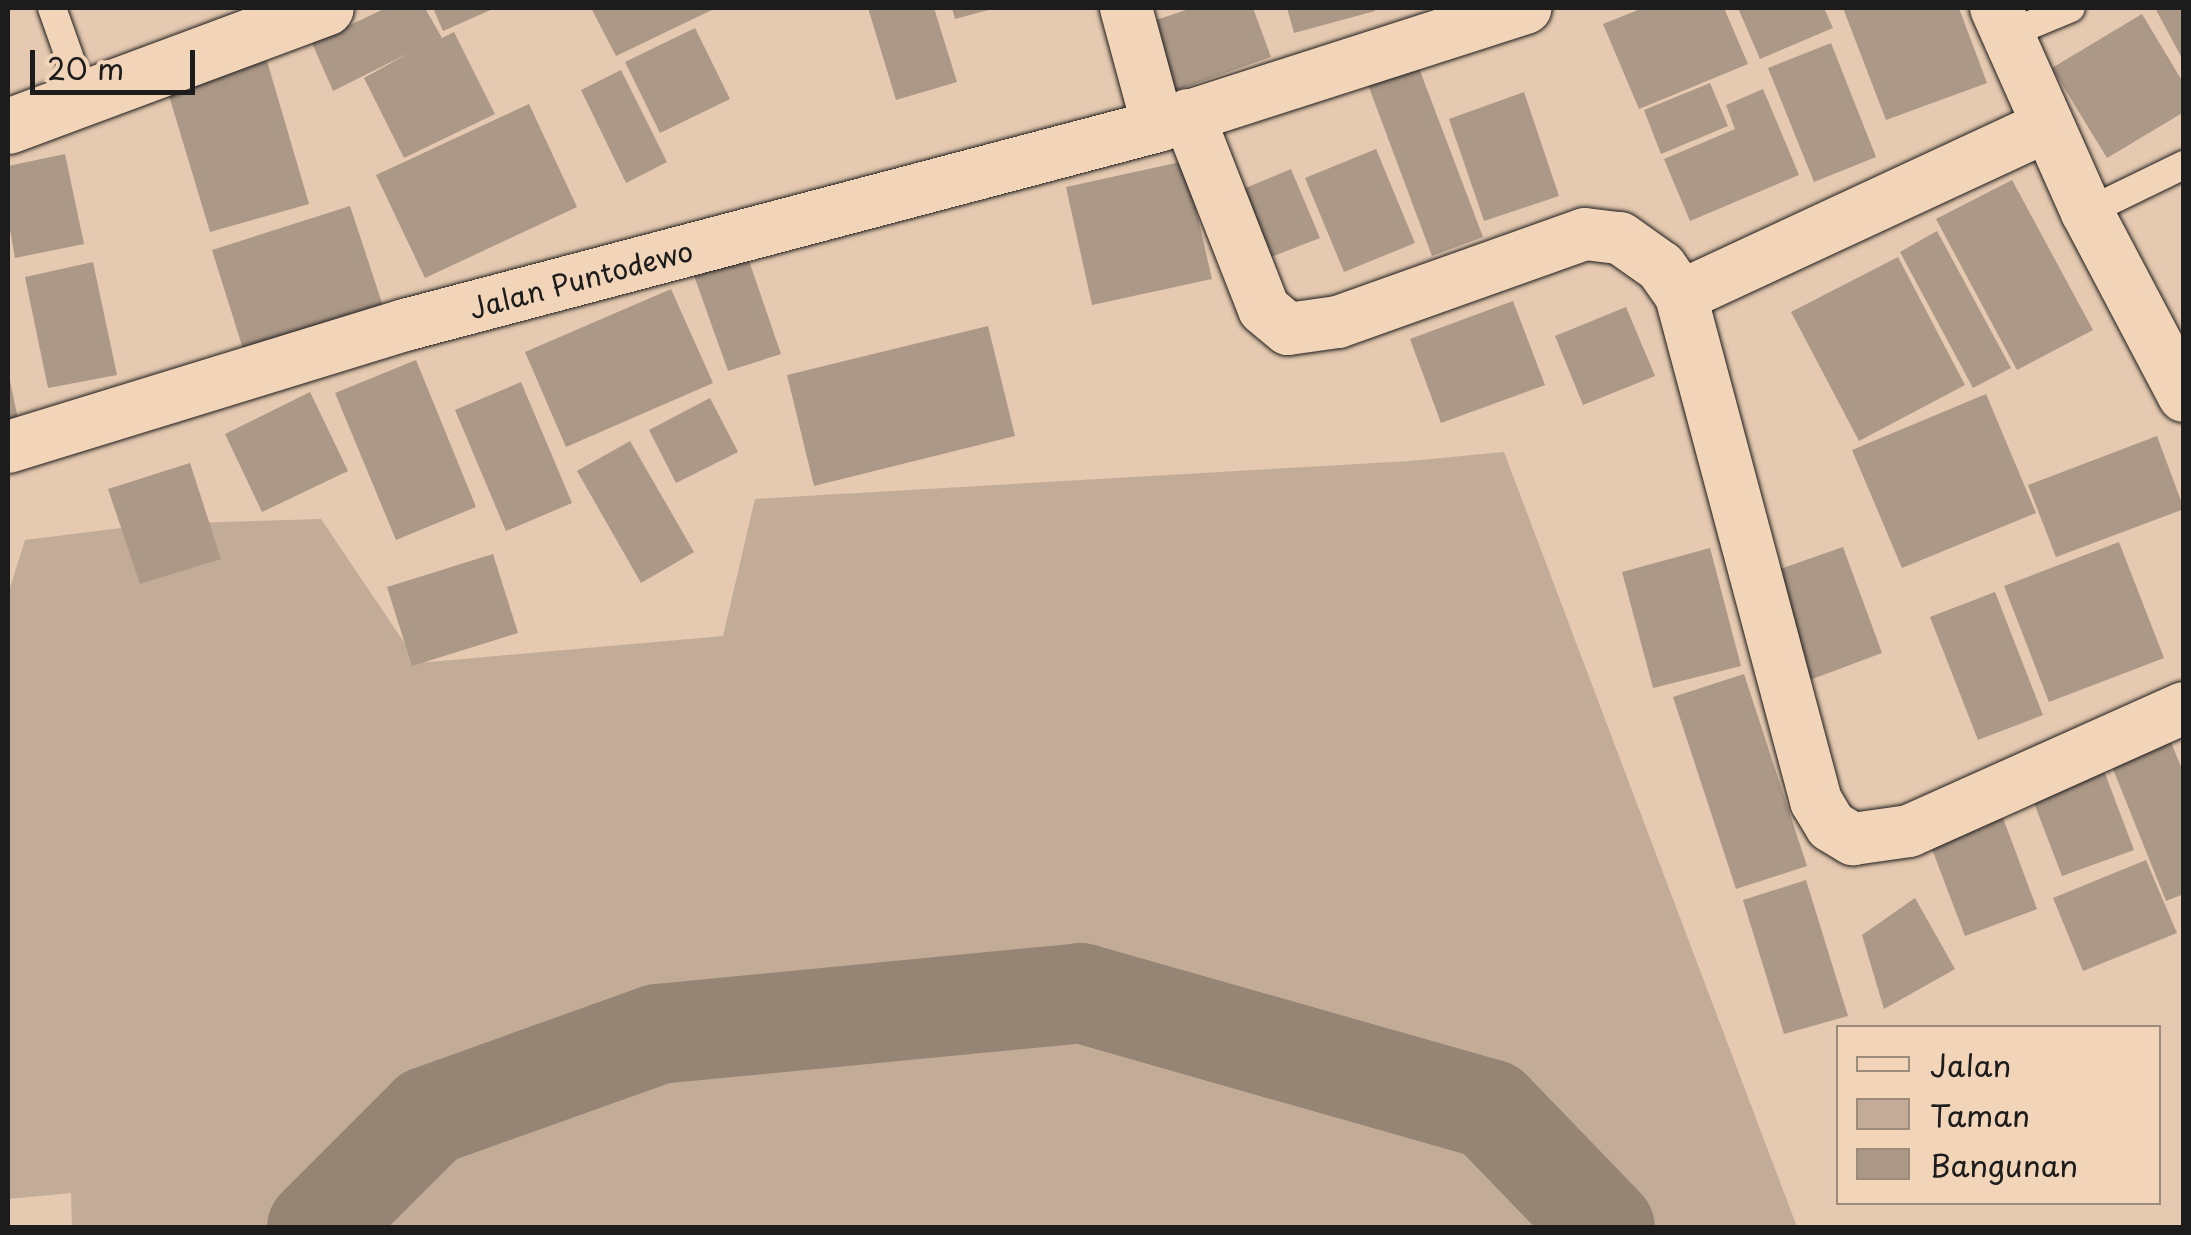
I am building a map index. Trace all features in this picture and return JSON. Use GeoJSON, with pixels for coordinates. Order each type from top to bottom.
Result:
{"type":"FeatureCollection","features":[{"type":"Feature","properties":{"kind":"main road"},"geometry":{"type":"LineString","coordinates":[[8,126],[85,101],[326,8]]}},
{"type":"Feature","properties":{"kind":"street"},"geometry":{"type":"LineString","coordinates":[[1126,8],[1173,120],[1264,309],[1288,330],[1338,322],[1585,234],[1620,238],[1661,267],[1681,296],[1816,801],[1831,826],[1853,839],[1910,831],[2184,708]]}},
{"type":"Feature","properties":{"kind":"street","name":"Jalan Puntodewo"},"geometry":{"type":"LineString","coordinates":[[8,448],[404,325],[1173,120],[1526,8]]}},
{"type":"Feature","properties":{"kind":"street"},"geometry":{"type":"LineString","coordinates":[[2001,21],[2087,212],[2184,396]]}},
{"type":"Feature","properties":{"kind":"street"},"geometry":{"type":"LineString","coordinates":[[1681,296],[2047,126]]}},
{"type":"Feature","properties":{"kind":"lane"},"geometry":{"type":"LineString","coordinates":[[52,8],[85,101]]}},
{"type":"Feature","properties":{"kind":"lane"},"geometry":{"type":"LineString","coordinates":[[2001,21],[2071,8]]}},
{"type":"Feature","properties":{"kind":"lane"},"geometry":{"type":"LineString","coordinates":[[2087,212],[2184,165]]}},
{"type":"Feature","properties":{"kind":"green space"},"geometry":{"type":"Polygon","coordinates":[[[1504,452],[1797,1227],[72,1228],[71,1193],[8,1199],[8,594],[25,540],[153,524],[321,519],[418,663],[723,636],[755,499],[1410,461],[1504,452]]]}},
{"type":"Feature","properties":{"kind":"building"},"geometry":{"type":"Polygon","coordinates":[[[386,8],[425,8],[442,38],[454,32],[495,114],[404,158],[364,78],[409,53],[333,91],[312,43],[386,8]]]}},
{"type":"Feature","properties":{"kind":"building"},"geometry":{"type":"Polygon","coordinates":[[[433,8],[495,8],[443,31],[433,8]]]}},
{"type":"Feature","properties":{"kind":"building"},"geometry":{"type":"Polygon","coordinates":[[[591,8],[716,8],[616,56],[591,8]]]}},
{"type":"Feature","properties":{"kind":"building"},"geometry":{"type":"Polygon","coordinates":[[[868,8],[934,8],[957,82],[896,100],[868,8]]]}},
{"type":"Feature","properties":{"kind":"building"},"geometry":{"type":"Polygon","coordinates":[[[952,8],[992,8],[992,9],[955,19],[952,8]]]}},
{"type":"Feature","properties":{"kind":"building"},"geometry":{"type":"Polygon","coordinates":[[[1192,8],[1253,8],[1271,57],[1174,91],[1150,22],[1192,8]]]}},
{"type":"Feature","properties":{"kind":"building"},"geometry":{"type":"Polygon","coordinates":[[[1287,8],[1374,8],[1375,11],[1294,33],[1287,8]]]}},
{"type":"Feature","properties":{"kind":"building"},"geometry":{"type":"Polygon","coordinates":[[[1643,8],[1724,8],[1748,64],[1639,109],[1603,24],[1643,8]]]}},
{"type":"Feature","properties":{"kind":"building"},"geometry":{"type":"Polygon","coordinates":[[[1738,8],[1824,8],[1833,28],[1760,59],[1738,8]]]}},
{"type":"Feature","properties":{"kind":"building"},"geometry":{"type":"Polygon","coordinates":[[[1843,8],[1959,8],[1987,83],[1886,120],[1843,8]]]}},
{"type":"Feature","properties":{"kind":"building"},"geometry":{"type":"Polygon","coordinates":[[[2155,8],[2184,8],[2184,62],[2155,8]]]}},
{"type":"Feature","properties":{"kind":"building"},"geometry":{"type":"Polygon","coordinates":[[[2142,14],[2184,84],[2184,112],[2107,158],[2052,68],[2142,14]]]}},
{"type":"Feature","properties":{"kind":"building"},"geometry":{"type":"Polygon","coordinates":[[[695,28],[730,99],[660,133],[625,62],[695,28]]]}},
{"type":"Feature","properties":{"kind":"building"},"geometry":{"type":"Polygon","coordinates":[[[1831,43],[1876,157],[1814,182],[1768,68],[1831,43]]]}},
{"type":"Feature","properties":{"kind":"building"},"geometry":{"type":"Polygon","coordinates":[[[1411,47],[1483,237],[1432,256],[1361,66],[1411,47]]]}},
{"type":"Feature","properties":{"kind":"building"},"geometry":{"type":"Polygon","coordinates":[[[267,61],[309,204],[210,232],[167,89],[267,61]]]}},
{"type":"Feature","properties":{"kind":"building"},"geometry":{"type":"Polygon","coordinates":[[[621,70],[667,162],[626,183],[581,90],[621,70]]]}},
{"type":"Feature","properties":{"kind":"building"},"geometry":{"type":"Polygon","coordinates":[[[1710,83],[1728,126],[1661,154],[1644,110],[1710,83]]]}},
{"type":"Feature","properties":{"kind":"building"},"geometry":{"type":"Polygon","coordinates":[[[1763,89],[1799,175],[1690,221],[1664,159],[1735,129],[1726,105],[1763,89]]]}},
{"type":"Feature","properties":{"kind":"building"},"geometry":{"type":"Polygon","coordinates":[[[1524,92],[1559,196],[1484,221],[1449,119],[1524,92]]]}},
{"type":"Feature","properties":{"kind":"building"},"geometry":{"type":"Polygon","coordinates":[[[529,104],[577,207],[425,278],[376,175],[529,104]]]}},
{"type":"Feature","properties":{"kind":"building"},"geometry":{"type":"Polygon","coordinates":[[[1376,149],[1415,243],[1344,272],[1305,178],[1376,149]]]}},
{"type":"Feature","properties":{"kind":"building"},"geometry":{"type":"Polygon","coordinates":[[[65,154],[84,244],[15,258],[8,218],[8,166],[65,154]]]}},
{"type":"Feature","properties":{"kind":"building"},"geometry":{"type":"Polygon","coordinates":[[[1185,161],[1212,279],[1092,305],[1066,187],[1185,161]]]}},
{"type":"Feature","properties":{"kind":"building"},"geometry":{"type":"Polygon","coordinates":[[[1291,169],[1320,238],[1271,257],[1243,189],[1291,169]]]}},
{"type":"Feature","properties":{"kind":"building"},"geometry":{"type":"Polygon","coordinates":[[[2012,180],[2093,330],[2017,370],[1936,219],[2012,180]]]}},
{"type":"Feature","properties":{"kind":"building"},"geometry":{"type":"Polygon","coordinates":[[[350,206],[383,306],[243,349],[212,250],[350,206]]]}},
{"type":"Feature","properties":{"kind":"building"},"geometry":{"type":"Polygon","coordinates":[[[1937,231],[2011,368],[1973,388],[1900,252],[1937,231]]]}},
{"type":"Feature","properties":{"kind":"building"},"geometry":{"type":"Polygon","coordinates":[[[746,252],[781,354],[728,371],[692,270],[746,252]]]}},
{"type":"Feature","properties":{"kind":"building"},"geometry":{"type":"Polygon","coordinates":[[[1898,257],[1965,385],[1859,441],[1791,312],[1898,257]]]}},
{"type":"Feature","properties":{"kind":"building"},"geometry":{"type":"Polygon","coordinates":[[[93,262],[117,375],[48,388],[25,277],[93,262]]]}},
{"type":"Feature","properties":{"kind":"building"},"geometry":{"type":"Polygon","coordinates":[[[671,289],[713,383],[566,447],[525,352],[671,289]]]}},
{"type":"Feature","properties":{"kind":"building"},"geometry":{"type":"Polygon","coordinates":[[[1513,301],[1545,385],[1441,423],[1410,339],[1513,301]]]}},
{"type":"Feature","properties":{"kind":"building"},"geometry":{"type":"Polygon","coordinates":[[[1626,307],[1655,376],[1583,405],[1555,336],[1626,307]]]}},
{"type":"Feature","properties":{"kind":"building"},"geometry":{"type":"Polygon","coordinates":[[[988,326],[1015,436],[814,486],[787,375],[988,326]]]}},
{"type":"Feature","properties":{"kind":"building"},"geometry":{"type":"Polygon","coordinates":[[[416,360],[476,507],[396,540],[335,393],[416,360]]]}},
{"type":"Feature","properties":{"kind":"building"},"geometry":{"type":"Polygon","coordinates":[[[8,371],[19,424],[8,426],[8,371]]]}},
{"type":"Feature","properties":{"kind":"building"},"geometry":{"type":"Polygon","coordinates":[[[521,382],[572,503],[506,531],[455,410],[521,382]]]}},
{"type":"Feature","properties":{"kind":"building"},"geometry":{"type":"Polygon","coordinates":[[[310,392],[348,471],[262,512],[225,434],[310,392]]]}},
{"type":"Feature","properties":{"kind":"building"},"geometry":{"type":"Polygon","coordinates":[[[1986,394],[2036,513],[1902,568],[1852,450],[1986,394]]]}},
{"type":"Feature","properties":{"kind":"building"},"geometry":{"type":"Polygon","coordinates":[[[710,398],[738,452],[676,483],[649,430],[710,398]]]}},
{"type":"Feature","properties":{"kind":"building"},"geometry":{"type":"Polygon","coordinates":[[[2157,436],[2184,509],[2056,557],[2028,485],[2157,436]]]}},
{"type":"Feature","properties":{"kind":"building"},"geometry":{"type":"Polygon","coordinates":[[[630,441],[694,552],[641,583],[577,471],[630,441]]]}},
{"type":"Feature","properties":{"kind":"building"},"geometry":{"type":"Polygon","coordinates":[[[190,463],[221,559],[140,584],[108,489],[190,463]]]}},
{"type":"Feature","properties":{"kind":"building"},"geometry":{"type":"Polygon","coordinates":[[[2119,542],[2164,658],[2049,702],[2004,586],[2119,542]]]}},
{"type":"Feature","properties":{"kind":"building"},"geometry":{"type":"Polygon","coordinates":[[[1843,547],[1882,653],[1807,681],[1769,573],[1843,547]]]}},
{"type":"Feature","properties":{"kind":"building"},"geometry":{"type":"Polygon","coordinates":[[[1710,548],[1741,666],[1653,688],[1622,572],[1710,548]]]}},
{"type":"Feature","properties":{"kind":"building"},"geometry":{"type":"Polygon","coordinates":[[[493,554],[518,633],[412,666],[387,587],[493,554]]]}},
{"type":"Feature","properties":{"kind":"building"},"geometry":{"type":"Polygon","coordinates":[[[1995,592],[2043,715],[1978,740],[1930,617],[1995,592]]]}},
{"type":"Feature","properties":{"kind":"building"},"geometry":{"type":"Polygon","coordinates":[[[1744,674],[1807,866],[1736,889],[1673,697],[1744,674]]]}},
{"type":"Feature","properties":{"kind":"building"},"geometry":{"type":"Polygon","coordinates":[[[2166,730],[2184,774],[2184,894],[2166,901],[2107,754],[2166,730]]]}},
{"type":"Feature","properties":{"kind":"building"},"geometry":{"type":"Polygon","coordinates":[[[2098,755],[2134,850],[2062,876],[2026,782],[2098,755]]]}},
{"type":"Feature","properties":{"kind":"building"},"geometry":{"type":"Polygon","coordinates":[[[2003,818],[2037,909],[1965,936],[1930,844],[2003,818]]]}},
{"type":"Feature","properties":{"kind":"building"},"geometry":{"type":"Polygon","coordinates":[[[2146,860],[2177,933],[2083,971],[2053,898],[2146,860]]]}},
{"type":"Feature","properties":{"kind":"building"},"geometry":{"type":"Polygon","coordinates":[[[1806,880],[1848,1016],[1784,1034],[1743,900],[1806,880]]]}},
{"type":"Feature","properties":{"kind":"building"},"geometry":{"type":"Polygon","coordinates":[[[1915,898],[1955,969],[1884,1009],[1862,935],[1915,898]]]}},
{"type":"Feature","properties":{"kind":"waterway"},"geometry":{"type":"LineString","coordinates":[[317,1228],[429,1116],[658,1034],[1081,993],[1491,1110],[1605,1228]]}}]}
